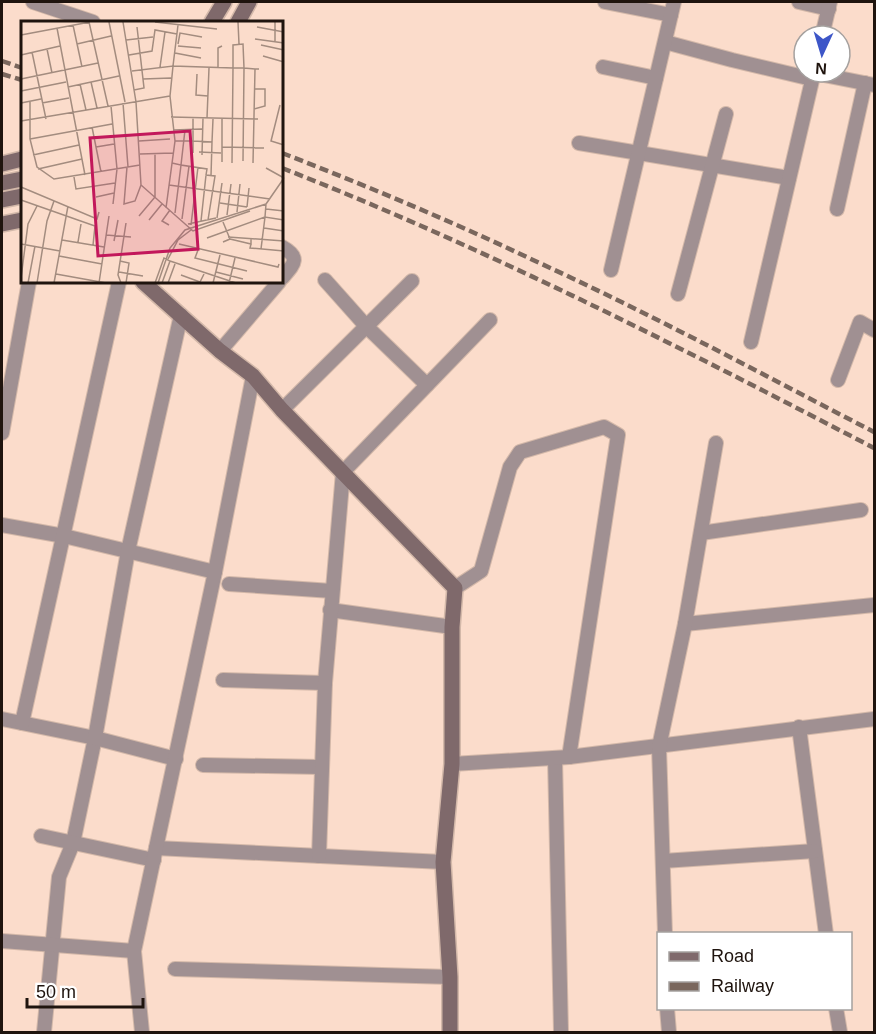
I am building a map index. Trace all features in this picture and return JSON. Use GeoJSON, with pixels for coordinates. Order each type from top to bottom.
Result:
{"type":"FeatureCollection","features":[{"type":"Feature","properties":{"kind":"street"},"geometry":{"type":"LineString","coordinates":[[33,2],[90,21]]}},
{"type":"Feature","properties":{"kind":"street"},"geometry":{"type":"LineString","coordinates":[[213,21],[224,2]]}},
{"type":"Feature","properties":{"kind":"street"},"geometry":{"type":"LineString","coordinates":[[239,21],[249,2]]}},
{"type":"Feature","properties":{"kind":"street"},"geometry":{"type":"LineString","coordinates":[[605,2],[672,8],[611,270]]}},
{"type":"Feature","properties":{"kind":"street"},"geometry":{"type":"LineString","coordinates":[[799,2],[830,5],[825,24]]}},
{"type":"Feature","properties":{"kind":"street"},"geometry":{"type":"LineString","coordinates":[[664,42],[732,60],[792,71]]}},
{"type":"Feature","properties":{"kind":"street"},"geometry":{"type":"LineString","coordinates":[[603,67],[656,78]]}},
{"type":"Feature","properties":{"kind":"street"},"geometry":{"type":"LineString","coordinates":[[837,209],[870,84],[852,81]]}},
{"type":"Feature","properties":{"kind":"street"},"geometry":{"type":"LineString","coordinates":[[751,342],[811,84]]}},
{"type":"Feature","properties":{"kind":"street"},"geometry":{"type":"LineString","coordinates":[[678,294],[726,114]]}},
{"type":"Feature","properties":{"kind":"street"},"geometry":{"type":"LineString","coordinates":[[579,143],[789,178]]}},
{"type":"Feature","properties":{"kind":"street"},"geometry":{"type":"LineString","coordinates":[[2,164],[21,159]]}},
{"type":"Feature","properties":{"kind":"street"},"geometry":{"type":"LineString","coordinates":[[2,183],[21,179]]}},
{"type":"Feature","properties":{"kind":"street"},"geometry":{"type":"LineString","coordinates":[[2,200],[21,196]]}},
{"type":"Feature","properties":{"kind":"street"},"geometry":{"type":"LineString","coordinates":[[2,224],[21,220]]}},
{"type":"Feature","properties":{"kind":"street"},"geometry":{"type":"LineString","coordinates":[[284,248],[292,254],[294,259],[294,264],[284,276]]}},
{"type":"Feature","properties":{"kind":"street"},"geometry":{"type":"LineString","coordinates":[[325,280],[366,326],[427,385]]}},
{"type":"Feature","properties":{"kind":"street"},"geometry":{"type":"LineString","coordinates":[[282,410],[412,281]]}},
{"type":"Feature","properties":{"kind":"street"},"geometry":{"type":"LineString","coordinates":[[2,433],[29,284]]}},
{"type":"Feature","properties":{"kind":"street"},"geometry":{"type":"LineString","coordinates":[[22,723],[119,284]]}},
{"type":"Feature","properties":{"kind":"street"},"geometry":{"type":"LineString","coordinates":[[145,284],[220,351],[253,376],[282,410],[455,588],[452,627],[452,764],[443,862],[450,977],[450,1032]]}},
{"type":"Feature","properties":{"kind":"street"},"geometry":{"type":"LineString","coordinates":[[220,351],[277,284]]}},
{"type":"Feature","properties":{"kind":"street"},"geometry":{"type":"LineString","coordinates":[[44,1032],[59,877],[74,843],[128,551],[181,315]]}},
{"type":"Feature","properties":{"kind":"street"},"geometry":{"type":"LineString","coordinates":[[319,856],[325,683],[343,472],[490,320]]}},
{"type":"Feature","properties":{"kind":"street"},"geometry":{"type":"LineString","coordinates":[[838,380],[860,322],[874,330]]}},
{"type":"Feature","properties":{"kind":"street"},"geometry":{"type":"LineString","coordinates":[[142,1032],[134,951],[176,759],[253,376]]}},
{"type":"Feature","properties":{"kind":"street"},"geometry":{"type":"LineString","coordinates":[[455,588],[481,571],[510,466],[520,452],[604,427],[618,435],[562,757],[561,1032]]}},
{"type":"Feature","properties":{"kind":"street"},"geometry":{"type":"LineString","coordinates":[[664,932],[659,747],[685,624],[717,443]]}},
{"type":"Feature","properties":{"kind":"street"},"geometry":{"type":"LineString","coordinates":[[701,533],[861,510]]}},
{"type":"Feature","properties":{"kind":"street"},"geometry":{"type":"LineString","coordinates":[[2,525],[64,536],[214,572]]}},
{"type":"Feature","properties":{"kind":"street"},"geometry":{"type":"LineString","coordinates":[[229,584],[332,591]]}},
{"type":"Feature","properties":{"kind":"street"},"geometry":{"type":"LineString","coordinates":[[685,624],[874,605]]}},
{"type":"Feature","properties":{"kind":"street"},"geometry":{"type":"LineString","coordinates":[[330,610],[452,627]]}},
{"type":"Feature","properties":{"kind":"street"},"geometry":{"type":"LineString","coordinates":[[223,680],[325,683]]}},
{"type":"Feature","properties":{"kind":"street"},"geometry":{"type":"LineString","coordinates":[[2,719],[95,738],[176,759]]}},
{"type":"Feature","properties":{"kind":"street"},"geometry":{"type":"LineString","coordinates":[[452,764],[562,757],[659,747],[874,719]]}},
{"type":"Feature","properties":{"kind":"street"},"geometry":{"type":"LineString","coordinates":[[799,727],[826,932]]}},
{"type":"Feature","properties":{"kind":"street"},"geometry":{"type":"LineString","coordinates":[[203,765],[321,767]]}},
{"type":"Feature","properties":{"kind":"street"},"geometry":{"type":"LineString","coordinates":[[41,836],[155,854],[319,856],[443,862]]}},
{"type":"Feature","properties":{"kind":"street"},"geometry":{"type":"LineString","coordinates":[[663,861],[815,851]]}},
{"type":"Feature","properties":{"kind":"street"},"geometry":{"type":"LineString","coordinates":[[2,941],[134,951]]}},
{"type":"Feature","properties":{"kind":"street"},"geometry":{"type":"LineString","coordinates":[[175,969],[450,977]]}},
{"type":"Feature","properties":{"kind":"street"},"geometry":{"type":"LineString","coordinates":[[667,1010],[669,1032]]}},
{"type":"Feature","properties":{"kind":"street"},"geometry":{"type":"LineString","coordinates":[[836,1010],[840,1032]]}},
{"type":"Feature","properties":{"kind":"railway"},"geometry":{"type":"LineString","coordinates":[[2,61],[21,68]]}},
{"type":"Feature","properties":{"kind":"railway"},"geometry":{"type":"LineString","coordinates":[[2,74],[21,80]]}},
{"type":"Feature","properties":{"kind":"railway"},"geometry":{"type":"LineString","coordinates":[[284,154],[440,218],[576,280],[874,432]]}},
{"type":"Feature","properties":{"kind":"railway"},"geometry":{"type":"LineString","coordinates":[[284,169],[433,231],[582,300],[874,448]]}}]}
